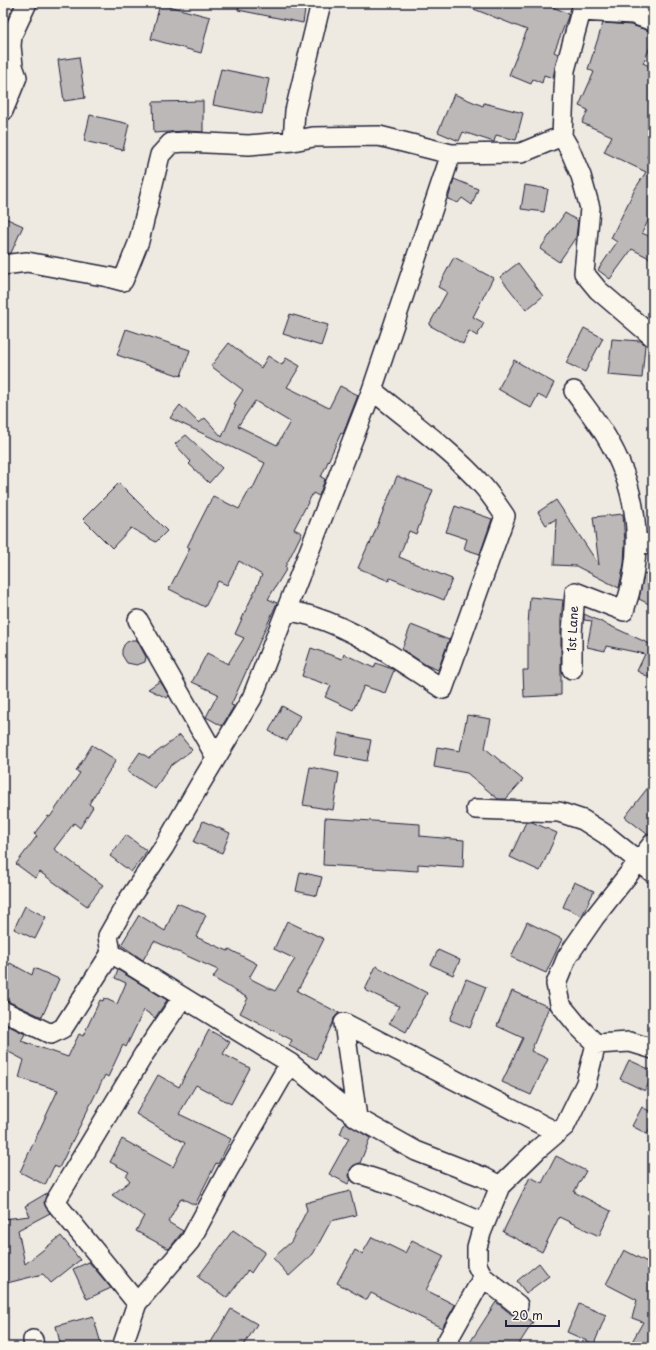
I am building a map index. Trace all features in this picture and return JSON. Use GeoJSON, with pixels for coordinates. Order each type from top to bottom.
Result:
{"type":"FeatureCollection","features":[{"type":"Feature","properties":{"kind":"street"},"geometry":{"type":"LineString","coordinates":[[3,111],[16,77],[8,64],[12,35],[27,3]]}},
{"type":"Feature","properties":{"kind":"street"},"geometry":{"type":"LineString","coordinates":[[293,141],[295,111],[321,3]]}},
{"type":"Feature","properties":{"kind":"street"},"geometry":{"type":"LineString","coordinates":[[653,21],[633,14],[584,7],[565,70],[562,136],[570,150],[581,176],[590,208],[584,273],[598,290],[653,337]]}},
{"type":"Feature","properties":{"kind":"street"},"geometry":{"type":"LineString","coordinates":[[3,265],[27,262],[123,281],[139,241],[160,155],[171,143],[186,142],[249,145],[293,141],[313,137],[379,136],[451,154],[521,153],[562,136]]}},
{"type":"Feature","properties":{"kind":"street"},"geometry":{"type":"LineString","coordinates":[[3,1012],[51,1034],[63,1028],[111,953],[108,936],[128,899],[164,847],[252,698],[372,390],[451,154]]}},
{"type":"Feature","properties":{"kind":"street"},"geometry":{"type":"LineString","coordinates":[[290,611],[313,616],[335,624],[371,644],[443,689],[505,516],[473,476],[438,443],[372,390]]}},
{"type":"Feature","properties":{"kind":"street","name":"1st Lane"},"geometry":{"type":"LineString","coordinates":[[572,669],[572,633],[575,592],[624,611],[632,586],[636,554],[645,543],[635,518],[627,482],[622,469],[604,433],[574,391]]}},
{"type":"Feature","properties":{"kind":"street"},"geometry":{"type":"LineString","coordinates":[[138,620],[216,757]]}},
{"type":"Feature","properties":{"kind":"street"},"geometry":{"type":"LineString","coordinates":[[476,809],[559,812],[583,820],[605,834],[653,873]]}},
{"type":"Feature","properties":{"kind":"street"},"geometry":{"type":"LineString","coordinates":[[653,843],[594,918],[567,957],[556,984],[560,1004],[578,1026],[596,1044],[630,1042],[653,1049]]}},
{"type":"Feature","properties":{"kind":"street"},"geometry":{"type":"LineString","coordinates":[[111,953],[290,1063],[357,1118],[416,1151],[483,1177],[500,1186]]}},
{"type":"Feature","properties":{"kind":"street"},"geometry":{"type":"LineString","coordinates":[[137,1303],[55,1202],[144,1054],[183,997]]}},
{"type":"Feature","properties":{"kind":"street"},"geometry":{"type":"LineString","coordinates":[[357,1118],[344,1024],[556,1132]]}},
{"type":"Feature","properties":{"kind":"street"},"geometry":{"type":"LineString","coordinates":[[518,1306],[483,1277],[477,1265],[477,1247],[484,1223],[500,1186],[556,1132],[565,1126],[586,1083],[596,1044]]}},
{"type":"Feature","properties":{"kind":"street"},"geometry":{"type":"LineString","coordinates":[[122,1347],[137,1303],[190,1241],[227,1172],[290,1063]]}},
{"type":"Feature","properties":{"kind":"street"},"geometry":{"type":"LineString","coordinates":[[360,1174],[397,1186],[484,1223]]}},
{"type":"Feature","properties":{"kind":"street"},"geometry":{"type":"LineString","coordinates":[[444,1347],[483,1277]]}},
{"type":"Feature","properties":{"kind":"building"},"geometry":{"type":"Polygon","coordinates":[[[239,3],[306,3],[303,23],[238,10],[239,3]]]}},
{"type":"Feature","properties":{"kind":"building"},"geometry":{"type":"Polygon","coordinates":[[[461,3],[544,3],[569,14],[554,52],[558,54],[553,78],[544,75],[542,83],[533,79],[531,84],[509,75],[527,30],[461,3]]]}},
{"type":"Feature","properties":{"kind":"building"},"geometry":{"type":"Polygon","coordinates":[[[160,4],[210,17],[201,53],[151,39],[160,4]]]}},
{"type":"Feature","properties":{"kind":"building"},"geometry":{"type":"Polygon","coordinates":[[[603,23],[631,25],[653,32],[653,41],[643,63],[653,68],[653,145],[647,157],[653,160],[653,211],[642,233],[653,238],[653,260],[632,249],[610,279],[598,270],[617,242],[611,238],[635,189],[646,172],[604,152],[612,136],[582,123],[588,110],[579,106],[594,72],[588,69],[603,23]]]}},
{"type":"Feature","properties":{"kind":"building"},"geometry":{"type":"Polygon","coordinates":[[[79,57],[85,98],[64,101],[58,60],[79,57]]]}},
{"type":"Feature","properties":{"kind":"building"},"geometry":{"type":"Polygon","coordinates":[[[221,69],[269,79],[262,114],[213,105],[221,69]]]}},
{"type":"Feature","properties":{"kind":"building"},"geometry":{"type":"Polygon","coordinates":[[[454,94],[483,106],[484,103],[523,113],[516,140],[496,135],[494,142],[463,132],[459,141],[438,132],[454,94]]]}},
{"type":"Feature","properties":{"kind":"building"},"geometry":{"type":"Polygon","coordinates":[[[203,101],[203,132],[185,131],[154,133],[153,102],[203,101]]]}},
{"type":"Feature","properties":{"kind":"building"},"geometry":{"type":"Polygon","coordinates":[[[90,115],[129,124],[123,150],[84,141],[90,115]]]}},
{"type":"Feature","properties":{"kind":"building"},"geometry":{"type":"Polygon","coordinates":[[[454,179],[478,189],[472,205],[462,198],[458,203],[448,199],[454,179]]]}},
{"type":"Feature","properties":{"kind":"building"},"geometry":{"type":"Polygon","coordinates":[[[525,185],[548,189],[544,212],[521,209],[525,185]]]}},
{"type":"Feature","properties":{"kind":"building"},"geometry":{"type":"Polygon","coordinates":[[[565,213],[578,221],[576,237],[559,262],[540,249],[565,213]]]}},
{"type":"Feature","properties":{"kind":"building"},"geometry":{"type":"Polygon","coordinates":[[[3,217],[23,226],[11,253],[3,254],[3,217]]]}},
{"type":"Feature","properties":{"kind":"building"},"geometry":{"type":"Polygon","coordinates":[[[454,257],[493,278],[473,317],[484,323],[477,336],[469,331],[463,344],[429,325],[447,292],[438,287],[454,257]]]}},
{"type":"Feature","properties":{"kind":"building"},"geometry":{"type":"Polygon","coordinates":[[[518,263],[543,296],[526,310],[500,277],[518,263]]]}},
{"type":"Feature","properties":{"kind":"building"},"geometry":{"type":"Polygon","coordinates":[[[290,314],[328,325],[321,346],[283,334],[290,314]]]}},
{"type":"Feature","properties":{"kind":"building"},"geometry":{"type":"Polygon","coordinates":[[[584,328],[603,338],[585,372],[566,363],[584,328]]]}},
{"type":"Feature","properties":{"kind":"building"},"geometry":{"type":"Polygon","coordinates":[[[126,329],[190,350],[181,376],[117,355],[126,329]]]}},
{"type":"Feature","properties":{"kind":"building"},"geometry":{"type":"Polygon","coordinates":[[[612,339],[641,341],[645,345],[642,378],[608,375],[612,339]]]}},
{"type":"Feature","properties":{"kind":"building"},"geometry":{"type":"Polygon","coordinates":[[[229,343],[261,368],[268,356],[282,365],[286,358],[300,366],[287,387],[329,408],[340,386],[358,395],[343,434],[341,433],[321,477],[325,479],[319,496],[313,493],[294,529],[302,533],[285,567],[287,568],[268,599],[277,603],[231,705],[234,706],[222,726],[206,717],[218,694],[192,682],[207,653],[228,664],[244,638],[235,634],[262,575],[239,561],[227,585],[218,581],[205,607],[169,589],[190,548],[187,547],[213,496],[239,509],[250,489],[252,490],[265,463],[170,418],[180,405],[199,423],[205,418],[222,437],[236,405],[234,404],[243,390],[211,366],[229,343]],[[255,401],[238,426],[277,445],[290,422],[255,401]]]}},
{"type":"Feature","properties":{"kind":"building"},"geometry":{"type":"Polygon","coordinates":[[[514,360],[554,383],[546,399],[538,395],[531,408],[498,389],[514,360]]]}},
{"type":"Feature","properties":{"kind":"building"},"geometry":{"type":"Polygon","coordinates":[[[186,435],[222,468],[209,483],[189,464],[191,462],[175,444],[186,435]]]}},
{"type":"Feature","properties":{"kind":"building"},"geometry":{"type":"Polygon","coordinates":[[[397,476],[433,490],[416,534],[409,531],[399,557],[452,579],[444,600],[390,578],[389,581],[358,568],[369,543],[370,544],[397,476]]]}},
{"type":"Feature","properties":{"kind":"building"},"geometry":{"type":"Polygon","coordinates":[[[119,483],[167,531],[156,542],[131,528],[112,548],[83,519],[119,483]]]}},
{"type":"Feature","properties":{"kind":"building"},"geometry":{"type":"Polygon","coordinates":[[[556,500],[599,565],[593,517],[623,514],[625,543],[624,564],[619,588],[576,566],[554,565],[556,519],[546,525],[538,512],[556,500]]]}},
{"type":"Feature","properties":{"kind":"building"},"geometry":{"type":"Polygon","coordinates":[[[455,506],[492,519],[480,554],[464,549],[467,539],[446,532],[455,506]]]}},
{"type":"Feature","properties":{"kind":"building"},"geometry":{"type":"Polygon","coordinates":[[[644,573],[653,575],[653,606],[639,599],[644,573]]]}},
{"type":"Feature","properties":{"kind":"building"},"geometry":{"type":"Polygon","coordinates":[[[530,597],[563,600],[561,619],[561,695],[524,697],[523,670],[528,670],[528,625],[530,597]]]}},
{"type":"Feature","properties":{"kind":"building"},"geometry":{"type":"Polygon","coordinates":[[[584,614],[650,644],[653,637],[653,679],[637,671],[645,654],[606,646],[605,651],[587,647],[592,621],[584,620],[584,614]]]}},
{"type":"Feature","properties":{"kind":"building"},"geometry":{"type":"Polygon","coordinates":[[[411,625],[449,640],[438,670],[426,665],[402,649],[411,625]]]}},
{"type":"Feature","properties":{"kind":"building"},"geometry":{"type":"Polygon","coordinates":[[[132,640],[137,640],[146,657],[145,662],[137,665],[127,663],[122,655],[124,645],[132,640]]]}},
{"type":"Feature","properties":{"kind":"building"},"geometry":{"type":"Polygon","coordinates":[[[311,648],[342,659],[344,654],[374,668],[376,663],[394,670],[385,693],[364,686],[353,710],[325,697],[331,686],[302,676],[311,648]]]}},
{"type":"Feature","properties":{"kind":"building"},"geometry":{"type":"Polygon","coordinates":[[[160,681],[169,696],[167,698],[148,689],[160,681]]]}},
{"type":"Feature","properties":{"kind":"building"},"geometry":{"type":"Polygon","coordinates":[[[282,706],[300,716],[287,741],[269,731],[282,706]]]}},
{"type":"Feature","properties":{"kind":"building"},"geometry":{"type":"Polygon","coordinates":[[[467,715],[491,719],[485,748],[523,780],[506,799],[498,799],[467,773],[434,767],[437,747],[460,751],[467,715]]]}},
{"type":"Feature","properties":{"kind":"building"},"geometry":{"type":"Polygon","coordinates":[[[339,733],[371,740],[367,761],[335,755],[339,733]]]}},
{"type":"Feature","properties":{"kind":"building"},"geometry":{"type":"Polygon","coordinates":[[[180,735],[192,750],[169,767],[155,789],[127,771],[140,752],[149,758],[180,735]]]}},
{"type":"Feature","properties":{"kind":"building"},"geometry":{"type":"Polygon","coordinates":[[[92,745],[116,760],[89,804],[93,807],[80,828],[74,823],[54,849],[103,885],[87,906],[40,872],[35,878],[16,864],[37,836],[34,834],[48,816],[50,817],[80,773],[76,771],[92,745]]]}},
{"type":"Feature","properties":{"kind":"building"},"geometry":{"type":"Polygon","coordinates":[[[310,767],[339,773],[333,810],[303,805],[310,767]]]}},
{"type":"Feature","properties":{"kind":"building"},"geometry":{"type":"Polygon","coordinates":[[[653,781],[653,832],[647,834],[625,817],[653,781]]]}},
{"type":"Feature","properties":{"kind":"building"},"geometry":{"type":"Polygon","coordinates":[[[325,818],[420,824],[420,836],[464,840],[463,867],[418,864],[418,871],[323,865],[325,818]]]}},
{"type":"Feature","properties":{"kind":"building"},"geometry":{"type":"Polygon","coordinates":[[[203,821],[230,833],[222,853],[194,842],[203,821]]]}},
{"type":"Feature","properties":{"kind":"building"},"geometry":{"type":"Polygon","coordinates":[[[526,822],[532,822],[557,833],[540,871],[510,857],[526,822]]]}},
{"type":"Feature","properties":{"kind":"building"},"geometry":{"type":"Polygon","coordinates":[[[126,835],[147,851],[131,872],[110,856],[126,835]]]}},
{"type":"Feature","properties":{"kind":"building"},"geometry":{"type":"Polygon","coordinates":[[[300,872],[322,877],[317,896],[296,891],[300,872]]]}},
{"type":"Feature","properties":{"kind":"building"},"geometry":{"type":"Polygon","coordinates":[[[574,882],[594,891],[582,916],[563,907],[574,882]]]}},
{"type":"Feature","properties":{"kind":"building"},"geometry":{"type":"Polygon","coordinates":[[[177,903],[206,915],[196,937],[228,951],[229,949],[257,964],[249,978],[275,991],[295,959],[274,949],[287,921],[324,939],[297,991],[339,1013],[334,1018],[316,1059],[289,1046],[292,1040],[240,1013],[248,998],[213,978],[218,970],[154,941],[143,960],[121,945],[139,915],[165,931],[177,903]]]}},
{"type":"Feature","properties":{"kind":"building"},"geometry":{"type":"Polygon","coordinates":[[[25,906],[46,917],[35,939],[14,929],[25,906]]]}},
{"type":"Feature","properties":{"kind":"building"},"geometry":{"type":"Polygon","coordinates":[[[527,922],[562,939],[546,973],[511,957],[527,922]]]}},
{"type":"Feature","properties":{"kind":"building"},"geometry":{"type":"Polygon","coordinates":[[[438,950],[460,960],[453,975],[431,965],[438,950]]]}},
{"type":"Feature","properties":{"kind":"building"},"geometry":{"type":"Polygon","coordinates":[[[10,963],[32,975],[34,968],[59,979],[42,1017],[3,999],[3,975],[10,963]]]}},
{"type":"Feature","properties":{"kind":"building"},"geometry":{"type":"Polygon","coordinates":[[[376,966],[427,993],[406,1032],[389,1023],[399,1006],[365,990],[376,966]]]}},
{"type":"Feature","properties":{"kind":"building"},"geometry":{"type":"Polygon","coordinates":[[[118,970],[167,1000],[155,1018],[144,1010],[126,1047],[123,1045],[108,1077],[105,1075],[59,1168],[54,1166],[45,1185],[20,1172],[58,1090],[19,1078],[24,1060],[3,1049],[3,1023],[25,1034],[21,1041],[68,1057],[79,1034],[83,1036],[100,1000],[103,1001],[104,998],[117,1004],[126,983],[115,978],[118,970]]]}},
{"type":"Feature","properties":{"kind":"building"},"geometry":{"type":"Polygon","coordinates":[[[466,979],[486,987],[470,1028],[450,1020],[466,979]]]}},
{"type":"Feature","properties":{"kind":"building"},"geometry":{"type":"Polygon","coordinates":[[[512,991],[549,1007],[531,1051],[548,1059],[531,1095],[502,1082],[523,1038],[497,1026],[512,991]]]}},
{"type":"Feature","properties":{"kind":"building"},"geometry":{"type":"Polygon","coordinates":[[[209,1030],[230,1042],[223,1054],[250,1068],[231,1104],[196,1085],[179,1114],[231,1139],[218,1164],[216,1163],[195,1205],[181,1198],[168,1222],[183,1231],[169,1249],[136,1231],[144,1216],[112,1195],[130,1181],[126,1176],[129,1172],[110,1162],[122,1139],[173,1167],[185,1143],[136,1114],[158,1075],[179,1087],[209,1030]]]}},
{"type":"Feature","properties":{"kind":"building"},"geometry":{"type":"Polygon","coordinates":[[[629,1060],[653,1071],[645,1091],[620,1079],[629,1060]]]}},
{"type":"Feature","properties":{"kind":"building"},"geometry":{"type":"Polygon","coordinates":[[[642,1107],[653,1113],[653,1123],[647,1134],[632,1126],[642,1107]]]}},
{"type":"Feature","properties":{"kind":"building"},"geometry":{"type":"Polygon","coordinates":[[[345,1122],[370,1138],[360,1163],[353,1166],[350,1170],[349,1176],[351,1180],[348,1184],[329,1174],[349,1138],[340,1134],[345,1122]]]}},
{"type":"Feature","properties":{"kind":"building"},"geometry":{"type":"Polygon","coordinates":[[[556,1156],[586,1171],[574,1192],[611,1211],[599,1236],[559,1217],[542,1252],[503,1232],[530,1177],[542,1183],[556,1156]]]}},
{"type":"Feature","properties":{"kind":"building"},"geometry":{"type":"Polygon","coordinates":[[[350,1191],[356,1215],[331,1221],[313,1254],[289,1276],[273,1258],[291,1242],[307,1210],[305,1203],[350,1191]]]}},
{"type":"Feature","properties":{"kind":"building"},"geometry":{"type":"Polygon","coordinates":[[[47,1193],[44,1203],[50,1213],[18,1230],[25,1264],[61,1236],[80,1260],[51,1283],[43,1274],[3,1284],[6,1280],[3,1270],[3,1219],[30,1216],[25,1206],[47,1193]]]}},
{"type":"Feature","properties":{"kind":"building"},"geometry":{"type":"Polygon","coordinates":[[[233,1230],[265,1252],[251,1273],[248,1270],[227,1298],[198,1277],[233,1230]]]}},
{"type":"Feature","properties":{"kind":"building"},"geometry":{"type":"Polygon","coordinates":[[[372,1237],[405,1253],[412,1240],[444,1256],[426,1290],[455,1305],[442,1328],[371,1293],[367,1300],[337,1283],[355,1250],[362,1254],[372,1237]]]}},
{"type":"Feature","properties":{"kind":"building"},"geometry":{"type":"Polygon","coordinates":[[[624,1250],[653,1265],[653,1347],[629,1347],[643,1322],[632,1318],[637,1300],[606,1284],[624,1250]]]}},
{"type":"Feature","properties":{"kind":"building"},"geometry":{"type":"Polygon","coordinates":[[[89,1262],[111,1288],[87,1299],[73,1269],[89,1262]]]}},
{"type":"Feature","properties":{"kind":"building"},"geometry":{"type":"Polygon","coordinates":[[[539,1263],[549,1276],[526,1293],[517,1281],[539,1263]]]}},
{"type":"Feature","properties":{"kind":"building"},"geometry":{"type":"Polygon","coordinates":[[[496,1302],[511,1314],[517,1316],[522,1315],[533,1322],[517,1347],[467,1347],[496,1302]]]}},
{"type":"Feature","properties":{"kind":"building"},"geometry":{"type":"Polygon","coordinates":[[[579,1304],[606,1315],[594,1344],[567,1332],[579,1304]]]}},
{"type":"Feature","properties":{"kind":"building"},"geometry":{"type":"Polygon","coordinates":[[[231,1309],[257,1324],[243,1347],[208,1347],[231,1309]]]}},
{"type":"Feature","properties":{"kind":"building"},"geometry":{"type":"Polygon","coordinates":[[[93,1316],[102,1347],[61,1347],[56,1326],[93,1316]]]}}]}
